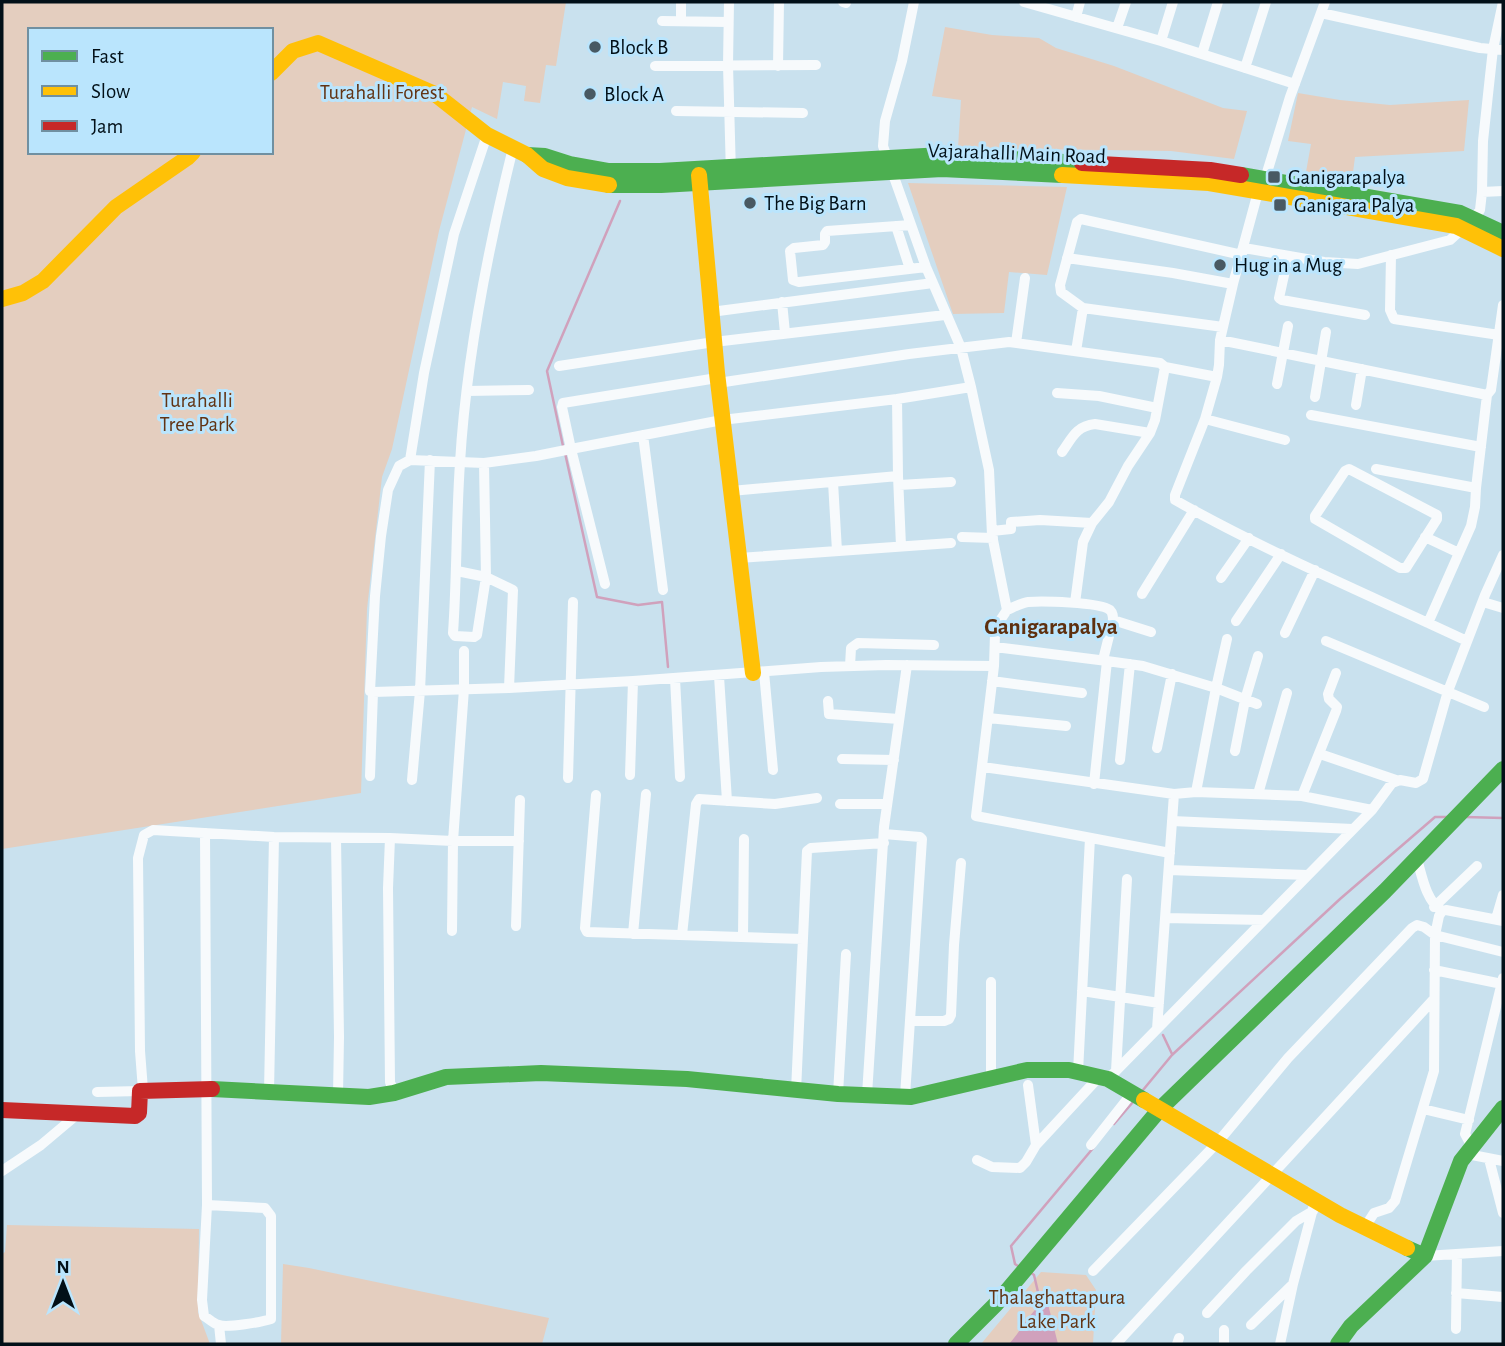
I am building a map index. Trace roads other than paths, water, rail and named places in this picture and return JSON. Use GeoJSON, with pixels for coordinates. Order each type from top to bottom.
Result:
{"type":"FeatureCollection","features":[{"type":"Feature","properties":{"kind":"street"},"geometry":{"type":"LineString","coordinates":[[681,2],[681,21]]}},
{"type":"Feature","properties":{"kind":"street"},"geometry":{"type":"LineString","coordinates":[[729,2],[731,173]]}},
{"type":"Feature","properties":{"kind":"street"},"geometry":{"type":"LineString","coordinates":[[778,66],[779,2]]}},
{"type":"Feature","properties":{"kind":"street"},"geometry":{"type":"LineString","coordinates":[[914,2],[902,61],[885,121],[883,146],[926,267],[961,348],[989,470],[993,535],[1007,610]]}},
{"type":"Feature","properties":{"kind":"street"},"geometry":{"type":"LineString","coordinates":[[1076,17],[1080,2]]}},
{"type":"Feature","properties":{"kind":"street"},"geometry":{"type":"LineString","coordinates":[[1117,29],[1126,2]]}},
{"type":"Feature","properties":{"kind":"street"},"geometry":{"type":"LineString","coordinates":[[1161,41],[1173,2]]}},
{"type":"Feature","properties":{"kind":"street"},"geometry":{"type":"LineString","coordinates":[[1202,54],[1218,2]]}},
{"type":"Feature","properties":{"kind":"street"},"geometry":{"type":"LineString","coordinates":[[1245,68],[1266,2]]}},
{"type":"Feature","properties":{"kind":"street"},"geometry":{"type":"LineString","coordinates":[[1223,327],[1083,308],[1061,292],[1060,285],[1077,222],[1081,219],[1243,252],[1346,264],[1358,264],[1450,240],[1480,209],[1483,141],[1498,49],[1502,2]]}},
{"type":"Feature","properties":{"kind":"street"},"geometry":{"type":"LineString","coordinates":[[1031,3],[1295,84]]}},
{"type":"Feature","properties":{"kind":"street"},"geometry":{"type":"LineString","coordinates":[[1467,641],[1249,538],[1175,500],[1175,495],[1205,419],[1217,377],[1220,340],[1233,284],[1295,84],[1323,7],[1480,48],[1498,49]]}},
{"type":"Feature","properties":{"kind":"street"},"geometry":{"type":"LineString","coordinates":[[662,20],[728,22]]}},
{"type":"Feature","properties":{"kind":"street","name":"Vajarahalli Main Road"},"geometry":{"type":"LineString","coordinates":[[273,71],[293,51],[318,43],[435,94],[487,135],[520,152],[543,169],[591,183],[633,185],[731,173],[889,164],[1262,186],[1456,226],[1469,223],[1503,233]]}},
{"type":"Feature","properties":{"kind":"street"},"geometry":{"type":"LineString","coordinates":[[655,66],[816,65]]}},
{"type":"Feature","properties":{"kind":"street"},"geometry":{"type":"LineString","coordinates":[[676,111],[803,113]]}},
{"type":"Feature","properties":{"kind":"street"},"geometry":{"type":"LineString","coordinates":[[410,460],[424,373],[454,234],[487,135]]}},
{"type":"Feature","properties":{"kind":"street"},"geometry":{"type":"LineString","coordinates":[[484,463],[486,577],[477,635],[455,636],[460,463],[468,373],[497,212],[520,152]]}},
{"type":"Feature","properties":{"kind":"street"},"geometry":{"type":"LineString","coordinates":[[2,299],[23,293],[43,281],[116,207],[191,154]]}},
{"type":"Feature","properties":{"kind":"street"},"geometry":{"type":"LineString","coordinates":[[699,176],[717,380],[739,558],[773,771]]}},
{"type":"Feature","properties":{"kind":"street"},"geometry":{"type":"LineString","coordinates":[[1482,192],[1503,191]]}},
{"type":"Feature","properties":{"kind":"street","name":"Vajarahalli Main Road"},"geometry":{"type":"LineString","coordinates":[[1469,223],[1503,249]]}},
{"type":"Feature","properties":{"kind":"street"},"geometry":{"type":"LineString","coordinates":[[911,225],[827,231],[822,245],[792,249],[790,253],[793,280],[799,282],[926,267]]}},
{"type":"Feature","properties":{"kind":"street"},"geometry":{"type":"LineString","coordinates":[[896,226],[910,269]]}},
{"type":"Feature","properties":{"kind":"street"},"geometry":{"type":"LineString","coordinates":[[1391,255],[1390,310],[1394,318],[1499,335]]}},
{"type":"Feature","properties":{"kind":"street"},"geometry":{"type":"LineString","coordinates":[[1288,257],[1279,298],[1364,315]]}},
{"type":"Feature","properties":{"kind":"street"},"geometry":{"type":"LineString","coordinates":[[1067,258],[1173,272],[1233,284]]}},
{"type":"Feature","properties":{"kind":"street"},"geometry":{"type":"LineString","coordinates":[[1016,343],[1025,278]]}},
{"type":"Feature","properties":{"kind":"street"},"geometry":{"type":"LineString","coordinates":[[711,312],[933,283]]}},
{"type":"Feature","properties":{"kind":"street"},"geometry":{"type":"LineString","coordinates":[[782,302],[785,334]]}},
{"type":"Feature","properties":{"kind":"street"},"geometry":{"type":"LineString","coordinates":[[1428,623],[1471,526],[1487,395],[1491,390],[1503,304]]}},
{"type":"Feature","properties":{"kind":"street"},"geometry":{"type":"LineString","coordinates":[[1076,351],[1083,308]]}},
{"type":"Feature","properties":{"kind":"street"},"geometry":{"type":"LineString","coordinates":[[559,366],[714,342],[945,315]]}},
{"type":"Feature","properties":{"kind":"street"},"geometry":{"type":"LineString","coordinates":[[1277,384],[1288,326]]}},
{"type":"Feature","properties":{"kind":"street"},"geometry":{"type":"LineString","coordinates":[[1315,397],[1326,332]]}},
{"type":"Feature","properties":{"kind":"street"},"geometry":{"type":"LineString","coordinates":[[1220,340],[1487,395]]}},
{"type":"Feature","properties":{"kind":"street"},"geometry":{"type":"LineString","coordinates":[[605,584],[563,403],[1009,342],[1160,363],[1165,367],[1217,377]]}},
{"type":"Feature","properties":{"kind":"street"},"geometry":{"type":"LineString","coordinates":[[1075,603],[1083,542],[1092,523],[1109,502],[1150,433],[1165,367]]}},
{"type":"Feature","properties":{"kind":"street"},"geometry":{"type":"LineString","coordinates":[[1356,405],[1362,369]]}},
{"type":"Feature","properties":{"kind":"street"},"geometry":{"type":"LineString","coordinates":[[370,776],[373,623],[388,490],[399,466],[410,460],[484,463],[537,456],[722,420],[897,399],[971,387]]}},
{"type":"Feature","properties":{"kind":"street"},"geometry":{"type":"LineString","coordinates":[[467,391],[529,390]]}},
{"type":"Feature","properties":{"kind":"street"},"geometry":{"type":"LineString","coordinates":[[1057,393],[1099,396],[1157,408]]}},
{"type":"Feature","properties":{"kind":"street"},"geometry":{"type":"LineString","coordinates":[[897,399],[901,546]]}},
{"type":"Feature","properties":{"kind":"street"},"geometry":{"type":"LineString","coordinates":[[1311,415],[1481,447]]}},
{"type":"Feature","properties":{"kind":"street"},"geometry":{"type":"LineString","coordinates":[[1205,419],[1285,440]]}},
{"type":"Feature","properties":{"kind":"street"},"geometry":{"type":"LineString","coordinates":[[1062,452],[1079,428],[1087,425],[1150,433]]}},
{"type":"Feature","properties":{"kind":"street"},"geometry":{"type":"LineString","coordinates":[[643,435],[663,590]]}},
{"type":"Feature","properties":{"kind":"street"},"geometry":{"type":"LineString","coordinates":[[412,780],[420,691],[430,460]]}},
{"type":"Feature","properties":{"kind":"street"},"geometry":{"type":"LineString","coordinates":[[1349,469],[1436,513],[1438,517],[1425,537],[1406,568],[1402,569],[1315,517],[1345,471],[1349,469]]}},
{"type":"Feature","properties":{"kind":"street"},"geometry":{"type":"LineString","coordinates":[[1376,469],[1476,488]]}},
{"type":"Feature","properties":{"kind":"street"},"geometry":{"type":"LineString","coordinates":[[731,491],[833,482],[951,482]]}},
{"type":"Feature","properties":{"kind":"street"},"geometry":{"type":"LineString","coordinates":[[833,482],[837,551]]}},
{"type":"Feature","properties":{"kind":"street"},"geometry":{"type":"LineString","coordinates":[[1142,594],[1194,510]]}},
{"type":"Feature","properties":{"kind":"street"},"geometry":{"type":"LineString","coordinates":[[739,558],[957,540],[993,535],[1011,529],[1010,522],[1040,520],[1092,523]]}},
{"type":"Feature","properties":{"kind":"street"},"geometry":{"type":"LineString","coordinates":[[1425,537],[1459,553]]}},
{"type":"Feature","properties":{"kind":"street"},"geometry":{"type":"LineString","coordinates":[[1221,578],[1249,538]]}},
{"type":"Feature","properties":{"kind":"street"},"geometry":{"type":"LineString","coordinates":[[1236,621],[1281,554]]}},
{"type":"Feature","properties":{"kind":"street"},"geometry":{"type":"LineString","coordinates":[[1320,754],[1396,780],[1416,783],[1423,779],[1448,691],[1503,555]]}},
{"type":"Feature","properties":{"kind":"street"},"geometry":{"type":"LineString","coordinates":[[1285,633],[1315,570]]}},
{"type":"Feature","properties":{"kind":"street"},"geometry":{"type":"LineString","coordinates":[[457,571],[486,577],[513,590],[509,688]]}},
{"type":"Feature","properties":{"kind":"street"},"geometry":{"type":"LineString","coordinates":[[568,778],[573,602]]}},
{"type":"Feature","properties":{"kind":"street"},"geometry":{"type":"LineString","coordinates":[[1094,784],[1112,614],[1109,609],[1075,603],[1025,602],[1007,610],[995,634],[994,666],[976,816],[1170,853]]}},
{"type":"Feature","properties":{"kind":"street"},"geometry":{"type":"LineString","coordinates":[[1483,602],[1503,608]]}},
{"type":"Feature","properties":{"kind":"street"},"geometry":{"type":"LineString","coordinates":[[1113,620],[1150,632]]}},
{"type":"Feature","properties":{"kind":"street"},"geometry":{"type":"LineString","coordinates":[[1196,792],[1227,639]]}},
{"type":"Feature","properties":{"kind":"street"},"geometry":{"type":"LineString","coordinates":[[1326,641],[1484,707]]}},
{"type":"Feature","properties":{"kind":"street"},"geometry":{"type":"LineString","coordinates":[[850,666],[851,648],[858,643],[934,645]]}},
{"type":"Feature","properties":{"kind":"street"},"geometry":{"type":"LineString","coordinates":[[995,647],[1143,666],[1216,688],[1257,704]]}},
{"type":"Feature","properties":{"kind":"street"},"geometry":{"type":"LineString","coordinates":[[452,931],[453,841],[464,689],[464,651]]}},
{"type":"Feature","properties":{"kind":"street"},"geometry":{"type":"LineString","coordinates":[[1235,751],[1245,700],[1258,656]]}},
{"type":"Feature","properties":{"kind":"street"},"geometry":{"type":"LineString","coordinates":[[1121,760],[1130,664]]}},
{"type":"Feature","properties":{"kind":"street"},"geometry":{"type":"LineString","coordinates":[[867,1095],[887,804],[907,665]]}},
{"type":"Feature","properties":{"kind":"street"},"geometry":{"type":"LineString","coordinates":[[373,692],[509,688],[850,666],[994,666]]}},
{"type":"Feature","properties":{"kind":"street"},"geometry":{"type":"LineString","coordinates":[[1303,796],[1336,711],[1328,694],[1336,673]]}},
{"type":"Feature","properties":{"kind":"street"},"geometry":{"type":"LineString","coordinates":[[1157,748],[1172,674]]}},
{"type":"Feature","properties":{"kind":"street"},"geometry":{"type":"LineString","coordinates":[[719,676],[727,801]]}},
{"type":"Feature","properties":{"kind":"street"},"geometry":{"type":"LineString","coordinates":[[675,678],[680,777]]}},
{"type":"Feature","properties":{"kind":"street"},"geometry":{"type":"LineString","coordinates":[[630,775],[633,681]]}},
{"type":"Feature","properties":{"kind":"street"},"geometry":{"type":"LineString","coordinates":[[992,681],[1082,693]]}},
{"type":"Feature","properties":{"kind":"street"},"geometry":{"type":"LineString","coordinates":[[1258,794],[1287,693]]}},
{"type":"Feature","properties":{"kind":"street"},"geometry":{"type":"LineString","coordinates":[[828,701],[829,714],[900,719]]}},
{"type":"Feature","properties":{"kind":"street"},"geometry":{"type":"LineString","coordinates":[[988,718],[1066,726]]}},
{"type":"Feature","properties":{"kind":"street"},"geometry":{"type":"LineString","coordinates":[[842,760],[894,760]]}},
{"type":"Feature","properties":{"kind":"street"},"geometry":{"type":"LineString","coordinates":[[983,767],[1174,794],[1196,792],[1303,796],[1372,810]]}},
{"type":"Feature","properties":{"kind":"street"},"geometry":{"type":"LineString","coordinates":[[956,1344],[996,1304],[1160,1109],[1385,891],[1503,769]]}},
{"type":"Feature","properties":{"kind":"street"},"geometry":{"type":"LineString","coordinates":[[977,1160],[992,1167],[1020,1168],[1036,1144],[1157,1029],[1372,810],[1396,780]]}},
{"type":"Feature","properties":{"kind":"street"},"geometry":{"type":"LineString","coordinates":[[633,934],[646,794]]}},
{"type":"Feature","properties":{"kind":"street"},"geometry":{"type":"LineString","coordinates":[[1157,1029],[1174,794]]}},
{"type":"Feature","properties":{"kind":"street"},"geometry":{"type":"LineString","coordinates":[[596,795],[585,928],[589,933],[803,939]]}},
{"type":"Feature","properties":{"kind":"street"},"geometry":{"type":"LineString","coordinates":[[682,935],[697,801],[701,799],[775,804],[817,798]]}},
{"type":"Feature","properties":{"kind":"street"},"geometry":{"type":"LineString","coordinates":[[516,926],[520,800]]}},
{"type":"Feature","properties":{"kind":"street"},"geometry":{"type":"LineString","coordinates":[[840,804],[887,804]]}},
{"type":"Feature","properties":{"kind":"street"},"geometry":{"type":"LineString","coordinates":[[1172,821],[1353,829]]}},
{"type":"Feature","properties":{"kind":"street"},"geometry":{"type":"LineString","coordinates":[[2,1110],[135,1116],[139,1113],[138,858],[144,835],[153,830],[274,837],[519,841]]}},
{"type":"Feature","properties":{"kind":"street"},"geometry":{"type":"LineString","coordinates":[[205,833],[207,1205],[202,1300],[204,1316],[219,1325],[239,1325],[271,1319],[271,1216],[265,1208],[207,1205]]}},
{"type":"Feature","properties":{"kind":"street"},"geometry":{"type":"LineString","coordinates":[[268,1092],[274,837]]}},
{"type":"Feature","properties":{"kind":"street"},"geometry":{"type":"LineString","coordinates":[[796,1091],[808,849],[920,837],[922,839],[905,1097]]}},
{"type":"Feature","properties":{"kind":"street"},"geometry":{"type":"LineString","coordinates":[[336,838],[338,1095]]}},
{"type":"Feature","properties":{"kind":"street"},"geometry":{"type":"LineString","coordinates":[[390,838],[390,1082],[394,1093]]}},
{"type":"Feature","properties":{"kind":"street"},"geometry":{"type":"LineString","coordinates":[[1078,1072],[1090,838]]}},
{"type":"Feature","properties":{"kind":"street"},"geometry":{"type":"LineString","coordinates":[[743,937],[744,839]]}},
{"type":"Feature","properties":{"kind":"street"},"geometry":{"type":"LineString","coordinates":[[1365,1227],[1374,1213],[1389,1208],[1395,1201],[1434,1071],[1434,970],[1438,909],[1427,892],[1417,859]]}},
{"type":"Feature","properties":{"kind":"street"},"geometry":{"type":"LineString","coordinates":[[911,1021],[944,1021],[951,1015],[961,863]]}},
{"type":"Feature","properties":{"kind":"street"},"geometry":{"type":"LineString","coordinates":[[1438,909],[1477,866]]}},
{"type":"Feature","properties":{"kind":"street"},"geometry":{"type":"LineString","coordinates":[[1169,870],[1308,875]]}},
{"type":"Feature","properties":{"kind":"street"},"geometry":{"type":"LineString","coordinates":[[1107,1076],[1120,997],[1128,879]]}},
{"type":"Feature","properties":{"kind":"street"},"geometry":{"type":"LineString","coordinates":[[1438,909],[1500,920],[1503,895]]}},
{"type":"Feature","properties":{"kind":"street"},"geometry":{"type":"LineString","coordinates":[[1165,918],[1264,920]]}},
{"type":"Feature","properties":{"kind":"street"},"geometry":{"type":"LineString","coordinates":[[1093,1271],[1217,1142],[1288,1058],[1412,928],[1418,925],[1435,935],[1503,952]]}},
{"type":"Feature","properties":{"kind":"street"},"geometry":{"type":"LineString","coordinates":[[838,1094],[846,954]]}},
{"type":"Feature","properties":{"kind":"street"},"geometry":{"type":"LineString","coordinates":[[1434,970],[1503,981],[1465,1134],[1469,1151]]}},
{"type":"Feature","properties":{"kind":"street"},"geometry":{"type":"LineString","coordinates":[[991,982],[991,1080]]}},
{"type":"Feature","properties":{"kind":"street"},"geometry":{"type":"LineString","coordinates":[[1082,991],[1159,1003]]}},
{"type":"Feature","properties":{"kind":"street"},"geometry":{"type":"LineString","coordinates":[[1116,1344],[1434,999]]}},
{"type":"Feature","properties":{"kind":"street"},"geometry":{"type":"LineString","coordinates":[[97,1092],[141,1093],[206,1089],[369,1097],[394,1093],[446,1077],[541,1073],[687,1079],[796,1091],[905,1097],[1027,1070],[1069,1070],[1107,1076],[1217,1142],[1314,1206],[1425,1256],[1503,1251]]}},
{"type":"Feature","properties":{"kind":"street"},"geometry":{"type":"LineString","coordinates":[[1028,1085],[1036,1144]]}},
{"type":"Feature","properties":{"kind":"street"},"geometry":{"type":"LineString","coordinates":[[1091,1145],[1132,1093]]}},
{"type":"Feature","properties":{"kind":"street"},"geometry":{"type":"LineString","coordinates":[[1338,1344],[1351,1326],[1425,1256],[1461,1161],[1503,1108]]}},
{"type":"Feature","properties":{"kind":"street"},"geometry":{"type":"LineString","coordinates":[[1423,1109],[1469,1120]]}},
{"type":"Feature","properties":{"kind":"street"},"geometry":{"type":"LineString","coordinates":[[2,1171],[79,1113]]}},
{"type":"Feature","properties":{"kind":"street"},"geometry":{"type":"LineString","coordinates":[[1469,1151],[1503,1161]]}},
{"type":"Feature","properties":{"kind":"street"},"geometry":{"type":"LineString","coordinates":[[1489,1159],[1503,1213]]}},
{"type":"Feature","properties":{"kind":"street"},"geometry":{"type":"LineString","coordinates":[[1280,1344],[1314,1206]]}},
{"type":"Feature","properties":{"kind":"street"},"geometry":{"type":"LineString","coordinates":[[1207,1313],[1288,1229],[1314,1206]]}},
{"type":"Feature","properties":{"kind":"street"},"geometry":{"type":"LineString","coordinates":[[1456,1329],[1457,1254]]}},
{"type":"Feature","properties":{"kind":"street"},"geometry":{"type":"LineString","coordinates":[[1251,1325],[1293,1284]]}},
{"type":"Feature","properties":{"kind":"street"},"geometry":{"type":"LineString","coordinates":[[1456,1293],[1503,1297]]}},
{"type":"Feature","properties":{"kind":"street"},"geometry":{"type":"LineString","coordinates":[[219,1325],[221,1344]]}},
{"type":"Feature","properties":{"kind":"street"},"geometry":{"type":"LineString","coordinates":[[1224,1331],[1224,1344]]}},
{"type":"Feature","properties":{"kind":"waterway"},"geometry":{"type":"LineString","coordinates":[[563,446],[547,371],[620,201]]}},
{"type":"Feature","properties":{"kind":"waterway"},"geometry":{"type":"LineString","coordinates":[[565,453],[597,597],[638,605],[662,602],[668,667]]}},
{"type":"Feature","properties":{"kind":"waterway"},"geometry":{"type":"LineString","coordinates":[[1143,1090],[1172,1055],[1340,899],[1435,817],[1447,817]]}},
{"type":"Feature","properties":{"kind":"waterway"},"geometry":{"type":"LineString","coordinates":[[1465,817],[1503,818]]}},
{"type":"Feature","properties":{"kind":"waterway"},"geometry":{"type":"LineString","coordinates":[[1163,1035],[1172,1054]]}},
{"type":"Feature","properties":{"kind":"waterway"},"geometry":{"type":"LineString","coordinates":[[1114,1124],[1133,1102]]}},
{"type":"Feature","properties":{"kind":"waterway"},"geometry":{"type":"LineString","coordinates":[[1018,1266],[1015,1264],[1011,1246],[1094,1147]]}},
{"type":"Feature","properties":{"kind":"waterway"},"geometry":{"type":"LineString","coordinates":[[1030,1272],[1034,1275],[1041,1305]]}},
{"type":"Feature","properties":{"kind":"place","name":"Block B"},"geometry":{"type":"Point","coordinates":[595,47]}},
{"type":"Feature","properties":{"kind":"place","name":"Block A"},"geometry":{"type":"Point","coordinates":[590,94]}},
{"type":"Feature","properties":{"kind":"place","name":"Ganigarapalya"},"geometry":{"type":"Point","coordinates":[1274,177]}},
{"type":"Feature","properties":{"kind":"place","name":"The Big Barn"},"geometry":{"type":"Point","coordinates":[750,203]}},
{"type":"Feature","properties":{"kind":"place","name":"Ganigara Palya"},"geometry":{"type":"Point","coordinates":[1280,205]}},
{"type":"Feature","properties":{"kind":"place","name":"Hug in a Mug"},"geometry":{"type":"Point","coordinates":[1220,265]}},
{"type":"Feature","properties":{"kind":"district","name":"Ganigarapalya"},"geometry":{"type":"Point","coordinates":[1051,626]}},
{"type":"Feature","properties":{"kind":"park label","name":"Turahalli Forest"},"geometry":{"type":"Point","coordinates":[382,92]}},
{"type":"Feature","properties":{"kind":"park label","name":"Turahalli Tree Park"},"geometry":{"type":"Point","coordinates":[197,412]}},
{"type":"Feature","properties":{"kind":"park label","name":"Thalaghattapura Lake Park"},"geometry":{"type":"Point","coordinates":[1057,1309]}}]}
